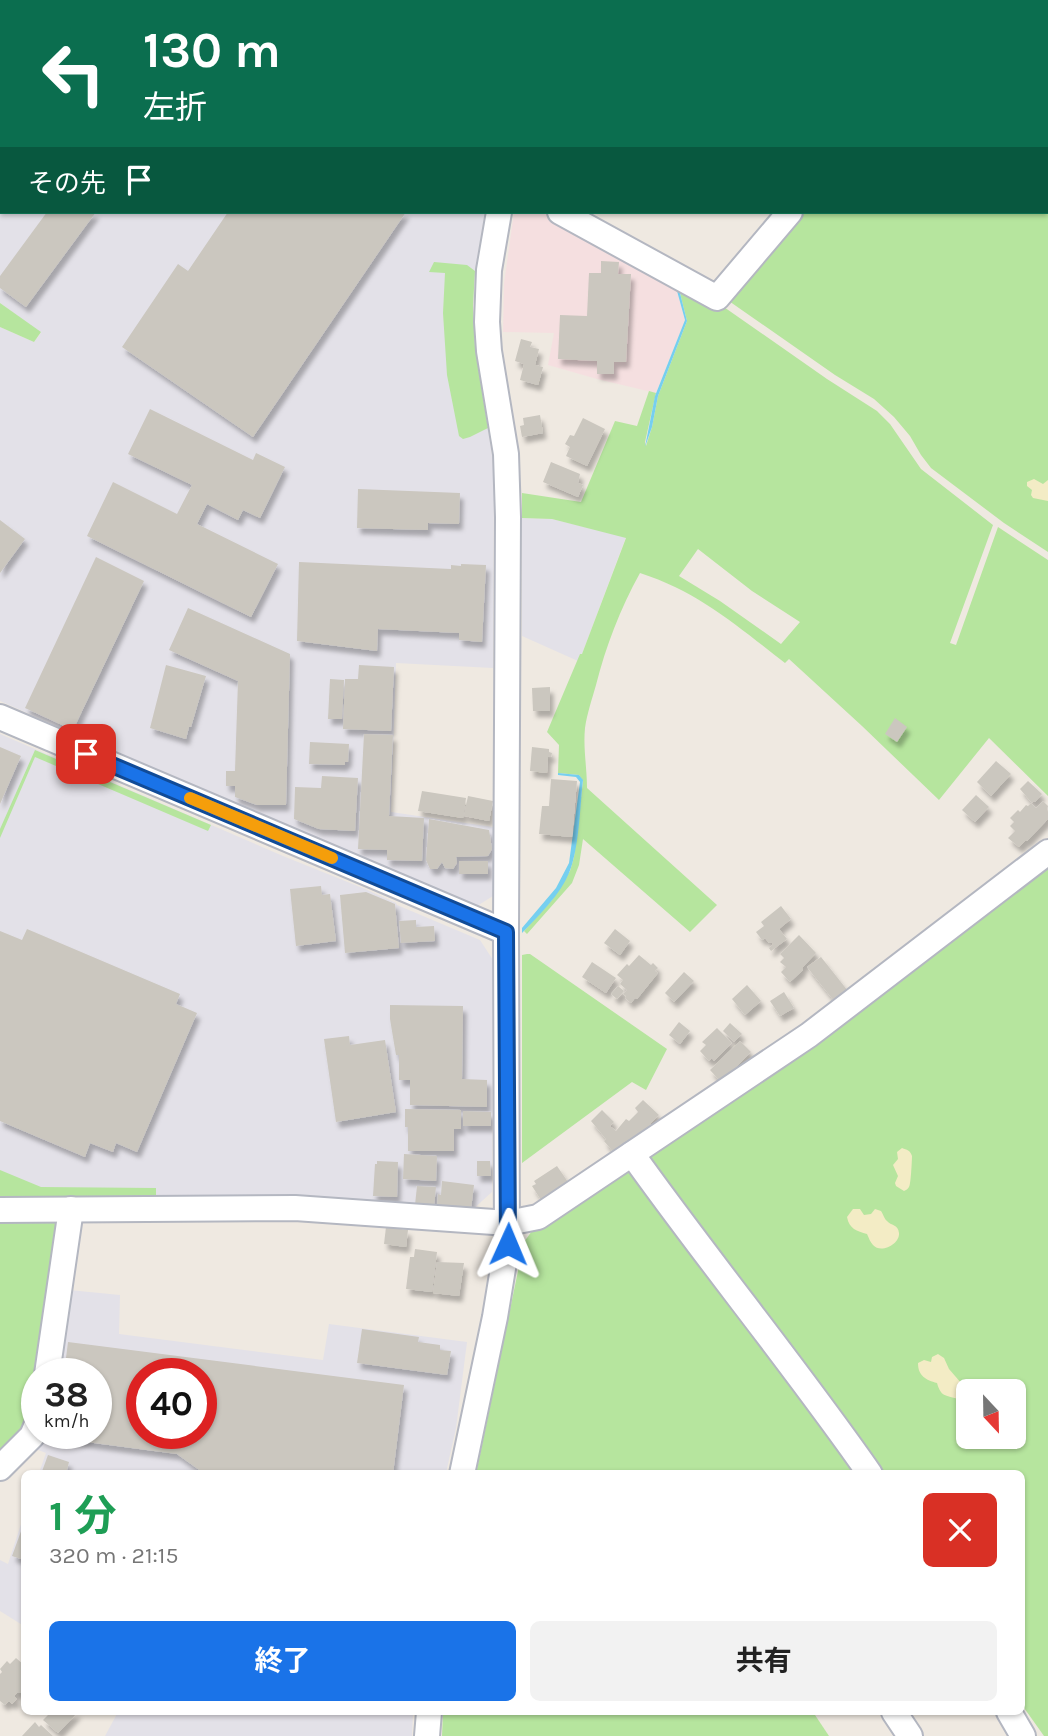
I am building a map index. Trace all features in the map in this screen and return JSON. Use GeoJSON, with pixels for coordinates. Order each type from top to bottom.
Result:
{"type":"FeatureCollection","features":[{"type":"Feature","properties":{"kind":"street"},"geometry":{"type":"LineString","coordinates":[[463,1470],[508,1244],[507,468],[487,322],[489,270],[499,214]]}},
{"type":"Feature","properties":{"kind":"street"},"geometry":{"type":"LineString","coordinates":[[564,214],[717,298],[788,214]]}},
{"type":"Feature","properties":{"kind":"street"},"geometry":{"type":"LineString","coordinates":[[0,717],[506,932]]}},
{"type":"Feature","properties":{"kind":"street"},"geometry":{"type":"LineString","coordinates":[[0,1210],[295,1208],[508,1223],[538,1217],[809,1035],[1048,852]]}},
{"type":"Feature","properties":{"kind":"street"},"geometry":{"type":"LineString","coordinates":[[632,1154],[827,1412],[867,1470]]}},
{"type":"Feature","properties":{"kind":"street"},"geometry":{"type":"LineString","coordinates":[[49,1358],[71,1209]]}},
{"type":"Feature","properties":{"kind":"street"},"geometry":{"type":"LineString","coordinates":[[0,1468],[21,1447]]}},
{"type":"Feature","properties":{"kind":"street"},"geometry":{"type":"LineString","coordinates":[[427,1736],[429,1715]]}},
{"type":"Feature","properties":{"kind":"street"},"geometry":{"type":"LineString","coordinates":[[896,1715],[909,1736]]}},
{"type":"Feature","properties":{"kind":"shaded area"},"geometry":{"type":"Polygon","coordinates":[[[0,214],[485,214],[475,271],[473,306],[475,348],[494,483],[493,668],[396,663],[391,812],[493,827],[493,896],[477,906],[0,701],[0,327],[34,342],[41,333],[0,303],[0,214]]]}},
{"type":"Feature","properties":{"kind":"shaded area"},"geometry":{"type":"Polygon","coordinates":[[[514,214],[553,214],[674,280],[685,320],[656,393],[548,365],[554,333],[503,332],[504,284],[514,214]]]}},
{"type":"Feature","properties":{"kind":"shaded area"},"geometry":{"type":"Polygon","coordinates":[[[522,518],[552,519],[626,537],[578,661],[522,636],[522,518]]]}},
{"type":"Feature","properties":{"kind":"shaded area"},"geometry":{"type":"Polygon","coordinates":[[[0,734],[480,940],[493,960],[492,1192],[471,1211],[0,1202],[0,734]]]}},
{"type":"Feature","properties":{"kind":"shaded area"},"geometry":{"type":"Polygon","coordinates":[[[69,1290],[120,1295],[119,1334],[323,1360],[329,1324],[467,1342],[456,1428],[447,1470],[40,1470],[46,1453],[36,1449],[112,1449],[112,1358],[58,1358],[69,1290]]]}},
{"type":"Feature","properties":{"kind":"shaded area"},"geometry":{"type":"Polygon","coordinates":[[[21,1524],[21,1624],[0,1611],[0,1560],[8,1564],[21,1524]]]}},
{"type":"Feature","properties":{"kind":"shaded area"},"geometry":{"type":"Polygon","coordinates":[[[116,1715],[413,1715],[412,1736],[105,1736],[116,1715]]]}},
{"type":"Feature","properties":{"kind":"green space"},"geometry":{"type":"Polygon","coordinates":[[[794,214],[1048,214],[1048,552],[1004,523],[931,468],[910,436],[874,399],[726,299],[794,214]]]}},
{"type":"Feature","properties":{"kind":"green space"},"geometry":{"type":"Polygon","coordinates":[[[434,262],[467,265],[475,271],[475,348],[488,428],[463,439],[459,436],[447,375],[443,313],[445,273],[429,272],[434,262]]]}},
{"type":"Feature","properties":{"kind":"green space"},"geometry":{"type":"Polygon","coordinates":[[[677,281],[711,298],[877,411],[890,424],[921,469],[993,525],[950,643],[956,645],[998,527],[1048,560],[1048,796],[989,738],[939,800],[789,659],[785,663],[734,623],[699,600],[640,573],[614,628],[588,712],[585,728],[587,788],[717,905],[690,932],[583,839],[579,865],[572,883],[527,934],[524,931],[552,900],[570,871],[583,781],[579,775],[558,773],[559,745],[547,732],[582,654],[626,538],[552,519],[522,518],[522,493],[581,502],[615,421],[637,426],[649,391],[656,393],[646,446],[658,396],[687,321],[677,281]],[[698,549],[679,576],[781,644],[800,622],[752,591],[698,549]]]}},
{"type":"Feature","properties":{"kind":"green space"},"geometry":{"type":"Polygon","coordinates":[[[0,303],[41,332],[34,342],[0,327],[0,303]]]}},
{"type":"Feature","properties":{"kind":"green space"},"geometry":{"type":"Polygon","coordinates":[[[35,750],[211,825],[208,831],[35,757],[0,838],[0,829],[35,750]]]}},
{"type":"Feature","properties":{"kind":"green space"},"geometry":{"type":"Polygon","coordinates":[[[1048,860],[1048,1736],[1044,1736],[1025,1709],[1025,1470],[876,1470],[650,1167],[648,1151],[1048,860]]]}},
{"type":"Feature","properties":{"kind":"green space"},"geometry":{"type":"Polygon","coordinates":[[[530,954],[667,1049],[646,1090],[632,1082],[522,1163],[522,955],[530,954]]]}},
{"type":"Feature","properties":{"kind":"green space"},"geometry":{"type":"Polygon","coordinates":[[[629,1168],[859,1470],[477,1470],[524,1242],[537,1224],[629,1168]]]}},
{"type":"Feature","properties":{"kind":"green space"},"geometry":{"type":"Polygon","coordinates":[[[0,1170],[41,1187],[156,1188],[156,1199],[0,1202],[0,1170]]]}},
{"type":"Feature","properties":{"kind":"green space"},"geometry":{"type":"Polygon","coordinates":[[[58,1216],[40,1358],[21,1358],[21,1434],[0,1455],[0,1217],[58,1216]]]}},
{"type":"Feature","properties":{"kind":"green space"},"geometry":{"type":"Polygon","coordinates":[[[443,1715],[815,1715],[829,1736],[442,1736],[443,1715]]]}},
{"type":"Feature","properties":{"kind":"sand"},"geometry":{"type":"Polygon","coordinates":[[[1034,479],[1043,484],[1048,480],[1048,501],[1033,498],[1031,495],[1032,490],[1027,486],[1027,482],[1034,479]]]}},
{"type":"Feature","properties":{"kind":"sand"},"geometry":{"type":"Polygon","coordinates":[[[902,1148],[912,1156],[910,1185],[904,1191],[896,1186],[898,1176],[893,1165],[898,1159],[897,1152],[902,1148]]]}},
{"type":"Feature","properties":{"kind":"sand"},"geometry":{"type":"Polygon","coordinates":[[[853,1209],[860,1209],[864,1215],[871,1214],[875,1209],[881,1211],[886,1220],[898,1230],[896,1241],[885,1248],[876,1248],[867,1234],[850,1224],[847,1217],[853,1209]]]}},
{"type":"Feature","properties":{"kind":"sand"},"geometry":{"type":"Polygon","coordinates":[[[938,1354],[944,1358],[958,1379],[956,1398],[944,1395],[937,1383],[921,1374],[918,1363],[924,1360],[931,1362],[932,1357],[938,1354]]]}},
{"type":"Feature","properties":{"kind":"water"},"geometry":{"type":"Polygon","coordinates":[[[674,280],[677,281],[687,321],[658,396],[645,447],[655,396],[685,320],[674,280]]]}},
{"type":"Feature","properties":{"kind":"water"},"geometry":{"type":"Polygon","coordinates":[[[558,773],[579,775],[583,780],[575,852],[569,873],[560,889],[522,933],[522,928],[556,888],[569,863],[580,782],[576,777],[558,773]]]}},
{"type":"Feature","properties":{"kind":"building"},"geometry":{"type":"Polygon","coordinates":[[[46,214],[95,214],[26,307],[0,288],[0,276],[46,214]]]}},
{"type":"Feature","properties":{"kind":"building"},"geometry":{"type":"Polygon","coordinates":[[[227,214],[405,214],[253,437],[122,347],[178,264],[188,271],[227,214]]]}},
{"type":"Feature","properties":{"kind":"building"},"geometry":{"type":"Polygon","coordinates":[[[601,261],[619,262],[618,274],[631,274],[626,362],[614,362],[614,374],[597,374],[597,361],[558,359],[560,315],[587,316],[589,273],[601,273],[601,261]]]}},
{"type":"Feature","properties":{"kind":"building"},"geometry":{"type":"Polygon","coordinates":[[[521,339],[532,342],[530,347],[539,349],[535,365],[543,367],[538,385],[520,380],[524,364],[515,361],[521,339]]]}},
{"type":"Feature","properties":{"kind":"building"},"geometry":{"type":"Polygon","coordinates":[[[150,409],[253,460],[256,453],[285,467],[260,518],[243,510],[238,520],[207,504],[197,524],[278,564],[251,617],[87,536],[113,482],[177,514],[192,485],[128,454],[150,409]]]}},
{"type":"Feature","properties":{"kind":"building"},"geometry":{"type":"Polygon","coordinates":[[[540,415],[543,433],[522,437],[520,426],[524,425],[523,418],[540,415]]]}},
{"type":"Feature","properties":{"kind":"building"},"geometry":{"type":"Polygon","coordinates":[[[583,418],[605,429],[587,466],[566,456],[570,447],[565,444],[570,435],[574,436],[583,418]]]}},
{"type":"Feature","properties":{"kind":"building"},"geometry":{"type":"Polygon","coordinates":[[[551,462],[580,474],[578,483],[583,485],[578,497],[543,482],[551,462]]]}},
{"type":"Feature","properties":{"kind":"building"},"geometry":{"type":"Polygon","coordinates":[[[358,489],[460,493],[459,524],[428,523],[428,530],[357,528],[358,489]]]}},
{"type":"Feature","properties":{"kind":"building"},"geometry":{"type":"Polygon","coordinates":[[[0,520],[25,539],[0,573],[0,520]]]}},
{"type":"Feature","properties":{"kind":"building"},"geometry":{"type":"Polygon","coordinates":[[[96,557],[144,581],[73,730],[25,708],[96,557]]]}},
{"type":"Feature","properties":{"kind":"building"},"geometry":{"type":"Polygon","coordinates":[[[299,562],[451,569],[451,565],[486,565],[482,642],[459,640],[459,633],[378,629],[377,651],[297,641],[299,562]]]}},
{"type":"Feature","properties":{"kind":"building"},"geometry":{"type":"Polygon","coordinates":[[[188,608],[290,654],[286,805],[257,805],[235,797],[235,786],[226,786],[226,771],[235,771],[238,681],[169,650],[188,608]]]}},
{"type":"Feature","properties":{"kind":"building"},"geometry":{"type":"Polygon","coordinates":[[[166,665],[206,676],[186,739],[150,728],[166,665]]]}},
{"type":"Feature","properties":{"kind":"building"},"geometry":{"type":"Polygon","coordinates":[[[359,665],[394,667],[391,731],[343,729],[345,679],[358,679],[359,665]]]}},
{"type":"Feature","properties":{"kind":"building"},"geometry":{"type":"Polygon","coordinates":[[[330,679],[344,680],[342,719],[328,719],[330,679]]]}},
{"type":"Feature","properties":{"kind":"building"},"geometry":{"type":"Polygon","coordinates":[[[550,687],[550,711],[533,711],[532,688],[550,687]]]}},
{"type":"Feature","properties":{"kind":"building"},"geometry":{"type":"Polygon","coordinates":[[[895,718],[907,727],[897,742],[885,734],[895,718]]]}},
{"type":"Feature","properties":{"kind":"building"},"geometry":{"type":"Polygon","coordinates":[[[364,734],[393,735],[389,816],[424,818],[422,861],[387,860],[387,850],[358,849],[364,734]]]}},
{"type":"Feature","properties":{"kind":"building"},"geometry":{"type":"Polygon","coordinates":[[[310,742],[349,744],[348,762],[345,762],[345,765],[309,764],[310,742]]]}},
{"type":"Feature","properties":{"kind":"building"},"geometry":{"type":"Polygon","coordinates":[[[0,747],[21,756],[0,804],[0,747]]]}},
{"type":"Feature","properties":{"kind":"building"},"geometry":{"type":"Polygon","coordinates":[[[532,747],[549,749],[552,753],[551,757],[548,757],[547,773],[530,771],[532,747]]]}},
{"type":"Feature","properties":{"kind":"building"},"geometry":{"type":"Polygon","coordinates":[[[996,761],[1011,774],[991,796],[977,782],[996,761]]]}},
{"type":"Feature","properties":{"kind":"building"},"geometry":{"type":"Polygon","coordinates":[[[322,776],[358,778],[355,831],[319,829],[294,819],[295,787],[321,788],[322,776]]]}},
{"type":"Feature","properties":{"kind":"building"},"geometry":{"type":"Polygon","coordinates":[[[551,779],[577,781],[572,837],[539,834],[542,806],[549,806],[551,779]]]}},
{"type":"Feature","properties":{"kind":"building"},"geometry":{"type":"Polygon","coordinates":[[[1028,781],[1042,794],[1032,803],[1020,789],[1028,781]]]}},
{"type":"Feature","properties":{"kind":"building"},"geometry":{"type":"Polygon","coordinates":[[[422,791],[466,798],[463,818],[418,811],[422,791]]]}},
{"type":"Feature","properties":{"kind":"building"},"geometry":{"type":"Polygon","coordinates":[[[976,795],[989,807],[975,822],[962,810],[976,795]]]}},
{"type":"Feature","properties":{"kind":"building"},"geometry":{"type":"Polygon","coordinates":[[[468,796],[493,801],[489,821],[464,816],[468,796]]]}},
{"type":"Feature","properties":{"kind":"building"},"geometry":{"type":"Polygon","coordinates":[[[1043,801],[1048,806],[1048,819],[1019,847],[1008,838],[1015,831],[1010,826],[1014,822],[1010,818],[1026,805],[1031,803],[1036,808],[1043,801]]]}},
{"type":"Feature","properties":{"kind":"building"},"geometry":{"type":"Polygon","coordinates":[[[429,819],[489,830],[492,849],[488,856],[456,857],[457,863],[453,869],[445,868],[442,862],[437,869],[430,869],[426,860],[429,819]]]}},
{"type":"Feature","properties":{"kind":"building"},"geometry":{"type":"Polygon","coordinates":[[[459,861],[488,861],[488,874],[459,874],[459,861]]]}},
{"type":"Feature","properties":{"kind":"building"},"geometry":{"type":"Polygon","coordinates":[[[321,886],[322,895],[330,894],[336,941],[296,946],[290,889],[321,886]]]}},
{"type":"Feature","properties":{"kind":"building"},"geometry":{"type":"Polygon","coordinates":[[[366,892],[395,904],[399,948],[345,953],[340,895],[366,892]]]}},
{"type":"Feature","properties":{"kind":"building"},"geometry":{"type":"Polygon","coordinates":[[[781,906],[791,919],[779,929],[787,939],[771,951],[769,948],[773,944],[765,938],[762,940],[756,932],[764,926],[761,922],[781,906]]]}},
{"type":"Feature","properties":{"kind":"building"},"geometry":{"type":"Polygon","coordinates":[[[416,920],[416,927],[434,926],[435,941],[401,943],[399,921],[416,920]]]}},
{"type":"Feature","properties":{"kind":"building"},"geometry":{"type":"Polygon","coordinates":[[[27,929],[180,994],[176,1004],[197,1013],[137,1152],[116,1143],[113,1152],[90,1143],[85,1157],[0,1121],[0,931],[22,940],[27,929]]]}},
{"type":"Feature","properties":{"kind":"building"},"geometry":{"type":"Polygon","coordinates":[[[615,929],[630,941],[620,955],[604,943],[615,929]]]}},
{"type":"Feature","properties":{"kind":"building"},"geometry":{"type":"Polygon","coordinates":[[[799,935],[816,953],[790,982],[781,972],[786,967],[780,962],[784,958],[780,954],[799,935]]]}},
{"type":"Feature","properties":{"kind":"building"},"geometry":{"type":"Polygon","coordinates":[[[639,955],[651,965],[653,963],[658,968],[655,971],[658,973],[631,1003],[623,994],[627,990],[620,984],[623,980],[617,975],[639,955]]]}},
{"type":"Feature","properties":{"kind":"building"},"geometry":{"type":"Polygon","coordinates":[[[821,957],[848,991],[835,1002],[807,967],[821,957]]]}},
{"type":"Feature","properties":{"kind":"building"},"geometry":{"type":"Polygon","coordinates":[[[592,962],[616,978],[606,993],[582,977],[592,962]]]}},
{"type":"Feature","properties":{"kind":"building"},"geometry":{"type":"Polygon","coordinates":[[[684,972],[694,981],[674,1002],[665,993],[684,972]]]}},
{"type":"Feature","properties":{"kind":"building"},"geometry":{"type":"Polygon","coordinates":[[[747,985],[761,1001],[745,1015],[732,999],[747,985]]]}},
{"type":"Feature","properties":{"kind":"building"},"geometry":{"type":"Polygon","coordinates":[[[618,986],[624,991],[617,999],[611,994],[618,986]]]}},
{"type":"Feature","properties":{"kind":"building"},"geometry":{"type":"Polygon","coordinates":[[[784,992],[794,1008],[780,1016],[770,1001],[784,992]]]}},
{"type":"Feature","properties":{"kind":"building"},"geometry":{"type":"Polygon","coordinates":[[[390,1005],[463,1006],[462,1079],[487,1080],[487,1107],[410,1105],[410,1080],[399,1080],[399,1055],[396,1055],[390,1005]]]}},
{"type":"Feature","properties":{"kind":"building"},"geometry":{"type":"Polygon","coordinates":[[[679,1022],[690,1031],[680,1044],[669,1035],[679,1022]]]}},
{"type":"Feature","properties":{"kind":"building"},"geometry":{"type":"Polygon","coordinates":[[[730,1023],[742,1034],[734,1042],[723,1031],[730,1023]]]}},
{"type":"Feature","properties":{"kind":"building"},"geometry":{"type":"Polygon","coordinates":[[[717,1028],[732,1043],[714,1061],[712,1058],[709,1061],[700,1051],[706,1045],[702,1042],[717,1028]]]}},
{"type":"Feature","properties":{"kind":"building"},"geometry":{"type":"Polygon","coordinates":[[[349,1036],[350,1045],[385,1040],[396,1112],[336,1122],[324,1039],[349,1036]]]}},
{"type":"Feature","properties":{"kind":"building"},"geometry":{"type":"Polygon","coordinates":[[[740,1041],[751,1052],[721,1082],[710,1070],[740,1041]]]}},
{"type":"Feature","properties":{"kind":"building"},"geometry":{"type":"Polygon","coordinates":[[[643,1100],[659,1115],[645,1133],[643,1131],[616,1155],[591,1121],[602,1110],[614,1122],[610,1126],[616,1131],[626,1119],[629,1121],[638,1112],[635,1108],[643,1100]]]}},
{"type":"Feature","properties":{"kind":"building"},"geometry":{"type":"Polygon","coordinates":[[[405,1109],[461,1110],[461,1129],[454,1129],[454,1151],[408,1151],[405,1109]]]}},
{"type":"Feature","properties":{"kind":"building"},"geometry":{"type":"Polygon","coordinates":[[[463,1111],[491,1112],[491,1126],[463,1126],[463,1111]]]}},
{"type":"Feature","properties":{"kind":"building"},"geometry":{"type":"Polygon","coordinates":[[[404,1154],[437,1156],[436,1181],[403,1179],[404,1154]]]}},
{"type":"Feature","properties":{"kind":"building"},"geometry":{"type":"Polygon","coordinates":[[[377,1161],[398,1162],[397,1197],[373,1196],[377,1161]]]}},
{"type":"Feature","properties":{"kind":"building"},"geometry":{"type":"Polygon","coordinates":[[[477,1161],[490,1161],[491,1176],[477,1176],[477,1161]]]}},
{"type":"Feature","properties":{"kind":"building"},"geometry":{"type":"Polygon","coordinates":[[[557,1166],[570,1185],[543,1203],[532,1186],[536,1184],[534,1181],[557,1166]]]}},
{"type":"Feature","properties":{"kind":"building"},"geometry":{"type":"Polygon","coordinates":[[[442,1181],[474,1185],[471,1209],[437,1206],[442,1181]]]}},
{"type":"Feature","properties":{"kind":"building"},"geometry":{"type":"Polygon","coordinates":[[[417,1186],[436,1187],[434,1207],[415,1205],[417,1186]]]}},
{"type":"Feature","properties":{"kind":"building"},"geometry":{"type":"Polygon","coordinates":[[[386,1227],[408,1230],[406,1247],[384,1244],[386,1227]]]}},
{"type":"Feature","properties":{"kind":"building"},"geometry":{"type":"Polygon","coordinates":[[[415,1249],[437,1252],[432,1292],[406,1289],[410,1257],[414,1257],[415,1249]]]}},
{"type":"Feature","properties":{"kind":"building"},"geometry":{"type":"Polygon","coordinates":[[[437,1262],[464,1263],[459,1296],[433,1293],[437,1262]]]}},
{"type":"Feature","properties":{"kind":"building"},"geometry":{"type":"Polygon","coordinates":[[[362,1329],[419,1337],[418,1342],[440,1345],[440,1350],[451,1351],[447,1375],[357,1363],[362,1329]]]}},
{"type":"Feature","properties":{"kind":"building"},"geometry":{"type":"Polygon","coordinates":[[[68,1342],[193,1358],[126,1358],[126,1447],[112,1445],[112,1358],[66,1358],[68,1342]]]}},
{"type":"Feature","properties":{"kind":"building"},"geometry":{"type":"Polygon","coordinates":[[[217,1361],[404,1385],[393,1470],[199,1470],[177,1454],[139,1449],[217,1449],[217,1361]]]}},
{"type":"Feature","properties":{"kind":"building"},"geometry":{"type":"Polygon","coordinates":[[[48,1455],[69,1462],[67,1470],[42,1470],[48,1455]]]}},
{"type":"Feature","properties":{"kind":"building"},"geometry":{"type":"Polygon","coordinates":[[[21,1531],[21,1559],[12,1556],[21,1531]]]}},
{"type":"Feature","properties":{"kind":"building"},"geometry":{"type":"Polygon","coordinates":[[[16,1658],[21,1662],[21,1692],[14,1696],[17,1699],[12,1704],[9,1701],[5,1705],[0,1701],[0,1669],[7,1661],[10,1664],[16,1658]]]}},
{"type":"Feature","properties":{"kind":"building"},"geometry":{"type":"Polygon","coordinates":[[[48,1715],[75,1715],[58,1733],[43,1720],[48,1715]]]}},
{"type":"Feature","properties":{"kind":"building"},"geometry":{"type":"Polygon","coordinates":[[[35,1722],[39,1727],[41,1725],[53,1736],[22,1736],[35,1722]]]}},
{"type":"Feature","properties":{"kind":"slow traffic"},"geometry":{"type":"LineString","coordinates":[[190,798],[332,858]]}},
{"type":"Feature","properties":{"kind":"route"},"geometry":{"type":"LineString","coordinates":[[86,754],[506,932],[508,1244]]}}]}
